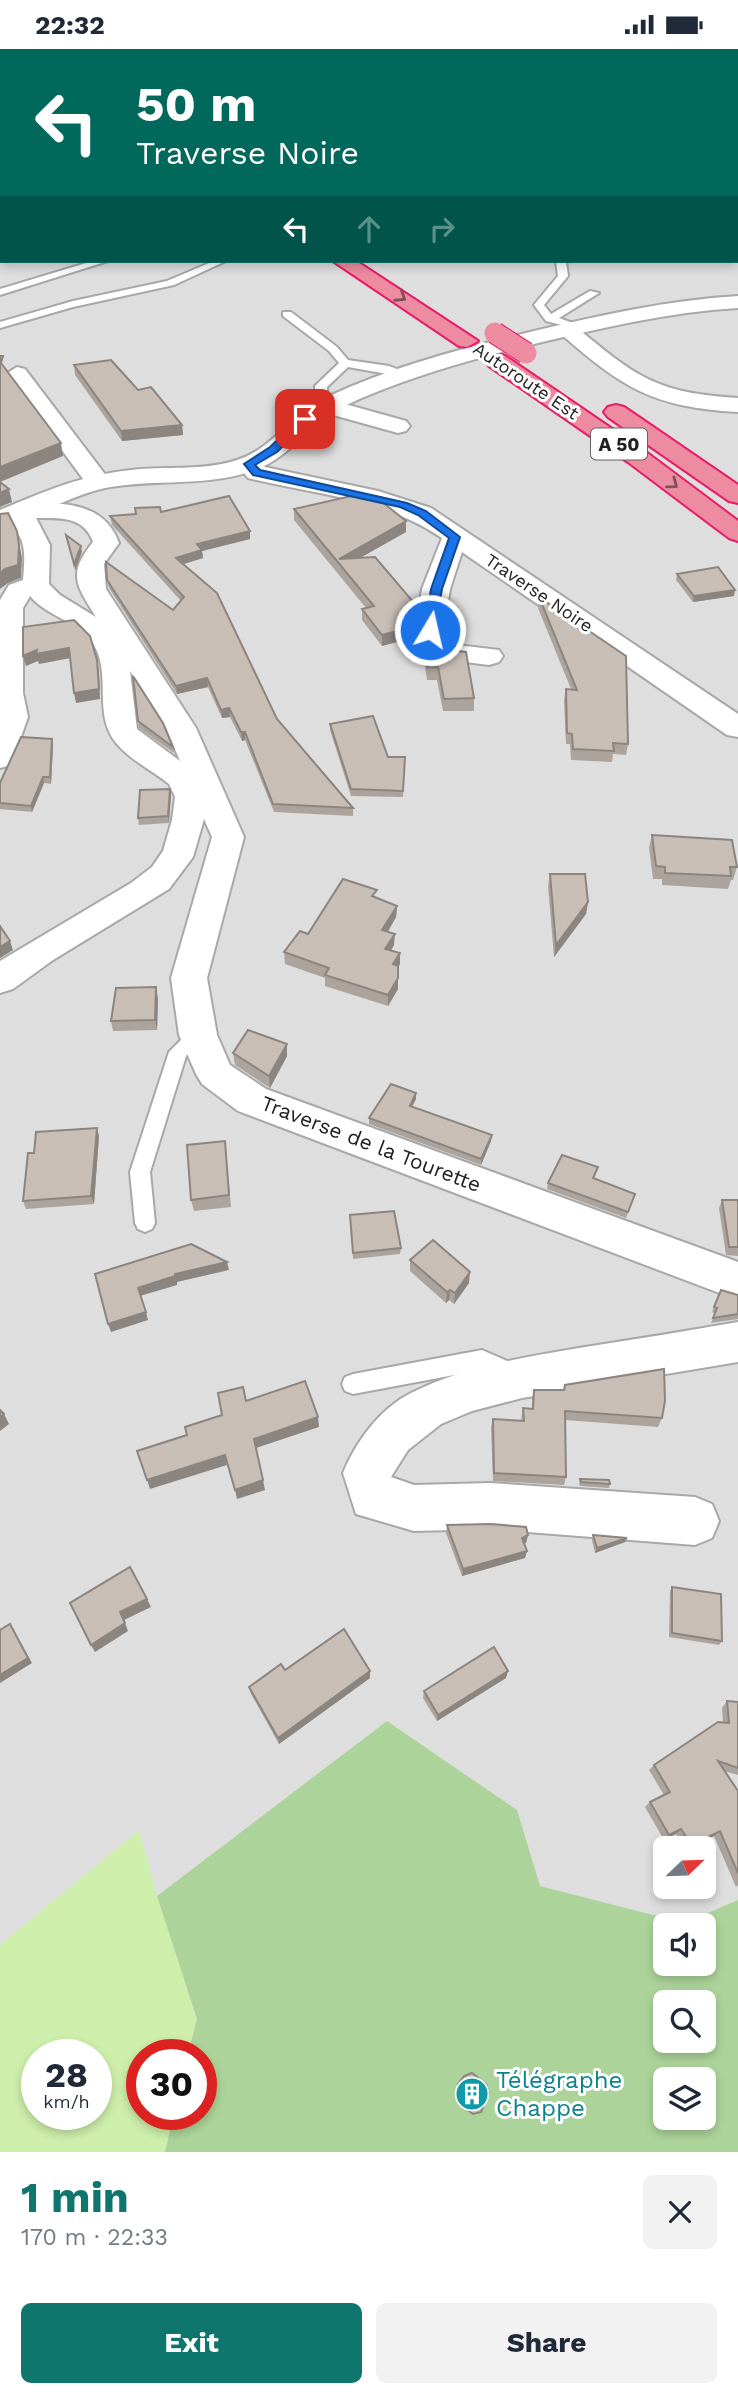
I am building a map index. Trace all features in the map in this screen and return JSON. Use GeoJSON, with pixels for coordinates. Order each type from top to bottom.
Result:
{"type":"FeatureCollection","features":[{"type":"Feature","properties":{"kind":"highway","name":"Autoroute Est"},"geometry":{"type":"LineString","coordinates":[[346,263],[638,457],[738,533]]}},
{"type":"Feature","properties":{"kind":"highway","name":"Autoroute Est"},"geometry":{"type":"LineString","coordinates":[[474,319],[548,368]]}},
{"type":"Feature","properties":{"kind":"highway","name":"Autoroute Est"},"geometry":{"type":"LineString","coordinates":[[593,396],[738,496]]}},
{"type":"Feature","properties":{"kind":"street"},"geometry":{"type":"LineString","coordinates":[[13,514],[98,482],[206,474],[249,464],[274,450],[305,419],[329,405],[404,374],[458,356],[565,326],[700,303],[738,302]]}},
{"type":"Feature","properties":{"kind":"street"},"geometry":{"type":"LineString","coordinates":[[565,326],[613,368],[653,394],[696,404],[738,405]]}},
{"type":"Feature","properties":{"kind":"street"},"geometry":{"type":"LineString","coordinates":[[17,374],[98,482]]}},
{"type":"Feature","properties":{"kind":"street"},"geometry":{"type":"LineString","coordinates":[[329,405],[398,426]]}},
{"type":"Feature","properties":{"kind":"street","name":"Traverse Noire"},"geometry":{"type":"LineString","coordinates":[[249,464],[257,473],[403,505],[422,513],[738,728]]}},
{"type":"Feature","properties":{"kind":"street","name":"Traverse de la Tourette"},"geometry":{"type":"LineString","coordinates":[[13,514],[73,512],[86,515],[105,535],[106,543],[90,564],[88,573],[92,589],[181,728],[228,837],[189,978],[198,1035],[215,1074],[251,1100],[738,1281]]}},
{"type":"Feature","properties":{"kind":"street"},"geometry":{"type":"LineString","coordinates":[[0,980],[18,966],[133,897],[167,871],[182,849],[191,800],[186,784],[148,751],[133,743],[121,729],[116,667],[103,636],[54,603],[36,584],[39,545],[30,524],[13,514]]}},
{"type":"Feature","properties":{"kind":"street"},"geometry":{"type":"LineString","coordinates":[[455,537],[436,589],[426,650],[489,656]]}},
{"type":"Feature","properties":{"kind":"street"},"geometry":{"type":"LineString","coordinates":[[0,758],[13,717],[9,693],[9,608],[19,591],[36,584]]}},
{"type":"Feature","properties":{"kind":"street"},"geometry":{"type":"LineString","coordinates":[[695,1521],[490,1506],[414,1508],[373,1499],[366,1473],[392,1435],[425,1409],[469,1391],[522,1378],[738,1342]]}},
{"type":"Feature","properties":{"kind":"lane"},"geometry":{"type":"LineString","coordinates":[[0,292],[96,263]]}},
{"type":"Feature","properties":{"kind":"lane"},"geometry":{"type":"LineString","coordinates":[[0,325],[81,302],[140,294],[195,276],[218,263]]}},
{"type":"Feature","properties":{"kind":"lane"},"geometry":{"type":"LineString","coordinates":[[561,263],[563,276],[540,305],[565,326],[594,293]]}},
{"type":"Feature","properties":{"kind":"lane"},"geometry":{"type":"LineString","coordinates":[[287,314],[333,349],[345,363],[389,369],[404,374]]}},
{"type":"Feature","properties":{"kind":"lane"},"geometry":{"type":"LineString","coordinates":[[329,405],[321,394],[321,386],[345,363]]}},
{"type":"Feature","properties":{"kind":"lane"},"geometry":{"type":"LineString","coordinates":[[145,1223],[141,1172],[178,1052],[198,1035]]}},
{"type":"Feature","properties":{"kind":"lane"},"geometry":{"type":"LineString","coordinates":[[354,1384],[482,1360],[522,1378]]}},
{"type":"Feature","properties":{"kind":"shaded area"},"geometry":{"type":"Polygon","coordinates":[[[0,263],[738,263],[738,2152],[0,2152],[0,263]]]}},
{"type":"Feature","properties":{"kind":"green space"},"geometry":{"type":"Polygon","coordinates":[[[387,1721],[517,1810],[540,1886],[653,1915],[653,1976],[716,1976],[716,1913],[707,1913],[738,1900],[738,2152],[165,2152],[170,2130],[217,2130],[217,2039],[192,2039],[197,2019],[157,1896],[387,1721]]]}},
{"type":"Feature","properties":{"kind":"green space"},"geometry":{"type":"Polygon","coordinates":[[[139,1830],[197,2020],[192,2039],[126,2039],[126,2130],[170,2130],[165,2152],[0,2152],[0,1945],[139,1830]]]}},
{"type":"Feature","properties":{"kind":"building"},"geometry":{"type":"Polygon","coordinates":[[[0,356],[3,356],[1,363],[61,443],[0,467],[0,356]]]}},
{"type":"Feature","properties":{"kind":"building"},"geometry":{"type":"Polygon","coordinates":[[[111,360],[138,390],[151,387],[182,425],[121,431],[74,365],[111,360]]]}},
{"type":"Feature","properties":{"kind":"building"},"geometry":{"type":"Polygon","coordinates":[[[0,482],[9,489],[0,493],[0,482]]]}},
{"type":"Feature","properties":{"kind":"building"},"geometry":{"type":"Polygon","coordinates":[[[360,494],[381,501],[406,521],[339,559],[375,557],[415,604],[412,627],[382,635],[362,609],[374,606],[294,509],[360,494]]]}},
{"type":"Feature","properties":{"kind":"building"},"geometry":{"type":"Polygon","coordinates":[[[229,496],[250,531],[197,544],[202,550],[176,558],[217,593],[277,719],[353,808],[273,804],[245,732],[241,732],[229,708],[221,710],[207,678],[176,686],[107,580],[106,562],[173,610],[184,597],[110,516],[136,514],[135,508],[160,507],[161,512],[229,496]]]}},
{"type":"Feature","properties":{"kind":"building"},"geometry":{"type":"Polygon","coordinates":[[[8,513],[17,531],[18,565],[0,573],[0,514],[8,513]]]}},
{"type":"Feature","properties":{"kind":"building"},"geometry":{"type":"Polygon","coordinates":[[[66,535],[81,546],[74,564],[66,535]]]}},
{"type":"Feature","properties":{"kind":"building"},"geometry":{"type":"Polygon","coordinates":[[[718,567],[735,590],[694,596],[677,574],[718,567]]]}},
{"type":"Feature","properties":{"kind":"building"},"geometry":{"type":"Polygon","coordinates":[[[539,597],[626,656],[628,744],[613,743],[614,751],[573,749],[572,734],[567,733],[566,689],[577,690],[539,597]]]}},
{"type":"Feature","properties":{"kind":"building"},"geometry":{"type":"Polygon","coordinates":[[[74,620],[90,636],[97,660],[99,689],[74,693],[69,648],[36,654],[37,650],[23,656],[23,627],[74,620]]]}},
{"type":"Feature","properties":{"kind":"building"},"geometry":{"type":"Polygon","coordinates":[[[425,647],[466,652],[474,698],[444,699],[438,667],[428,667],[425,647]]]}},
{"type":"Feature","properties":{"kind":"building"},"geometry":{"type":"Polygon","coordinates":[[[133,676],[163,723],[173,747],[138,721],[133,676]]]}},
{"type":"Feature","properties":{"kind":"building"},"geometry":{"type":"Polygon","coordinates":[[[373,716],[388,757],[405,757],[403,791],[351,789],[330,724],[373,716]]]}},
{"type":"Feature","properties":{"kind":"building"},"geometry":{"type":"Polygon","coordinates":[[[21,737],[52,739],[50,777],[43,777],[31,806],[0,803],[0,783],[21,737]]]}},
{"type":"Feature","properties":{"kind":"building"},"geometry":{"type":"Polygon","coordinates":[[[170,789],[168,816],[138,818],[140,790],[170,789]]]}},
{"type":"Feature","properties":{"kind":"building"},"geometry":{"type":"Polygon","coordinates":[[[652,835],[732,840],[737,867],[730,867],[731,876],[665,873],[665,867],[656,866],[652,835]]]}},
{"type":"Feature","properties":{"kind":"building"},"geometry":{"type":"Polygon","coordinates":[[[550,874],[585,874],[588,902],[556,945],[550,874]]]}},
{"type":"Feature","properties":{"kind":"building"},"geometry":{"type":"Polygon","coordinates":[[[343,879],[377,890],[372,896],[397,906],[382,930],[395,934],[385,949],[400,953],[393,964],[398,966],[398,978],[388,995],[325,975],[329,968],[284,952],[300,931],[308,934],[343,879]]]}},
{"type":"Feature","properties":{"kind":"building"},"geometry":{"type":"Polygon","coordinates":[[[0,926],[10,941],[0,947],[0,926]]]}},
{"type":"Feature","properties":{"kind":"building"},"geometry":{"type":"Polygon","coordinates":[[[156,987],[155,1020],[111,1021],[116,988],[156,987]]]}},
{"type":"Feature","properties":{"kind":"building"},"geometry":{"type":"Polygon","coordinates":[[[248,1030],[287,1044],[269,1076],[233,1053],[248,1030]]]}},
{"type":"Feature","properties":{"kind":"building"},"geometry":{"type":"Polygon","coordinates":[[[391,1084],[416,1093],[410,1106],[492,1135],[481,1159],[369,1118],[391,1084]]]}},
{"type":"Feature","properties":{"kind":"building"},"geometry":{"type":"Polygon","coordinates":[[[97,1128],[91,1196],[23,1201],[28,1153],[34,1153],[36,1132],[97,1128]]]}},
{"type":"Feature","properties":{"kind":"building"},"geometry":{"type":"Polygon","coordinates":[[[225,1141],[229,1195],[191,1200],[187,1145],[225,1141]]]}},
{"type":"Feature","properties":{"kind":"building"},"geometry":{"type":"Polygon","coordinates":[[[562,1155],[598,1167],[593,1178],[635,1194],[628,1212],[548,1183],[562,1155]]]}},
{"type":"Feature","properties":{"kind":"building"},"geometry":{"type":"Polygon","coordinates":[[[722,1200],[738,1200],[738,1247],[729,1247],[722,1200]]]}},
{"type":"Feature","properties":{"kind":"building"},"geometry":{"type":"Polygon","coordinates":[[[394,1211],[401,1248],[353,1253],[350,1215],[394,1211]]]}},
{"type":"Feature","properties":{"kind":"building"},"geometry":{"type":"Polygon","coordinates":[[[433,1240],[470,1272],[455,1293],[450,1290],[447,1292],[410,1260],[433,1240]]]}},
{"type":"Feature","properties":{"kind":"building"},"geometry":{"type":"Polygon","coordinates":[[[191,1244],[227,1262],[175,1274],[138,1288],[146,1312],[108,1324],[95,1274],[191,1244]]]}},
{"type":"Feature","properties":{"kind":"building"},"geometry":{"type":"Polygon","coordinates":[[[721,1290],[738,1295],[738,1314],[713,1318],[721,1290]]]}},
{"type":"Feature","properties":{"kind":"building"},"geometry":{"type":"Polygon","coordinates":[[[664,1369],[665,1401],[662,1418],[565,1411],[566,1477],[494,1473],[493,1419],[524,1421],[523,1408],[533,1409],[534,1390],[564,1390],[565,1385],[664,1369]]]}},
{"type":"Feature","properties":{"kind":"building"},"geometry":{"type":"Polygon","coordinates":[[[305,1381],[318,1417],[254,1439],[263,1480],[235,1490],[225,1455],[147,1480],[137,1451],[187,1435],[185,1427],[222,1415],[218,1393],[243,1387],[246,1401],[305,1381]]]}},
{"type":"Feature","properties":{"kind":"building"},"geometry":{"type":"Polygon","coordinates":[[[580,1479],[609,1480],[610,1484],[581,1482],[580,1479]]]}},
{"type":"Feature","properties":{"kind":"building"},"geometry":{"type":"Polygon","coordinates":[[[491,1524],[526,1527],[528,1535],[522,1538],[527,1551],[463,1569],[447,1525],[491,1524]]]}},
{"type":"Feature","properties":{"kind":"building"},"geometry":{"type":"Polygon","coordinates":[[[593,1535],[627,1538],[597,1548],[593,1535]]]}},
{"type":"Feature","properties":{"kind":"building"},"geometry":{"type":"Polygon","coordinates":[[[130,1567],[147,1599],[120,1612],[125,1623],[91,1645],[70,1603],[130,1567]]]}},
{"type":"Feature","properties":{"kind":"building"},"geometry":{"type":"Polygon","coordinates":[[[672,1587],[721,1594],[722,1641],[672,1633],[672,1587]]]}},
{"type":"Feature","properties":{"kind":"building"},"geometry":{"type":"Polygon","coordinates":[[[10,1624],[28,1658],[0,1675],[0,1630],[10,1624]]]}},
{"type":"Feature","properties":{"kind":"building"},"geometry":{"type":"Polygon","coordinates":[[[344,1629],[370,1671],[278,1738],[249,1687],[281,1664],[285,1670],[344,1629]]]}},
{"type":"Feature","properties":{"kind":"building"},"geometry":{"type":"Polygon","coordinates":[[[494,1647],[508,1671],[438,1715],[424,1691],[494,1647]]]}},
{"type":"Feature","properties":{"kind":"building"},"geometry":{"type":"Polygon","coordinates":[[[727,1701],[738,1702],[738,1768],[718,1761],[738,1791],[738,1873],[720,1831],[710,1836],[686,1836],[681,1829],[669,1835],[650,1802],[670,1792],[654,1765],[718,1722],[729,1723],[727,1701]]]}},
{"type":"Feature","properties":{"kind":"building","name":"Télégraphe Chappe"},"geometry":{"type":"Polygon","coordinates":[[[472,2073],[486,2084],[489,2093],[481,2112],[473,2114],[459,2104],[458,2084],[464,2076],[472,2073]]]}},
{"type":"Feature","properties":{"kind":"place","name":"Télégraphe Chappe"},"geometry":{"type":"Point","coordinates":[472,2094]}},
{"type":"Feature","properties":{"kind":"route"},"geometry":{"type":"LineString","coordinates":[[305,419],[274,450],[249,464],[257,473],[403,505],[422,513],[455,537],[436,589],[430,630]]}}]}
